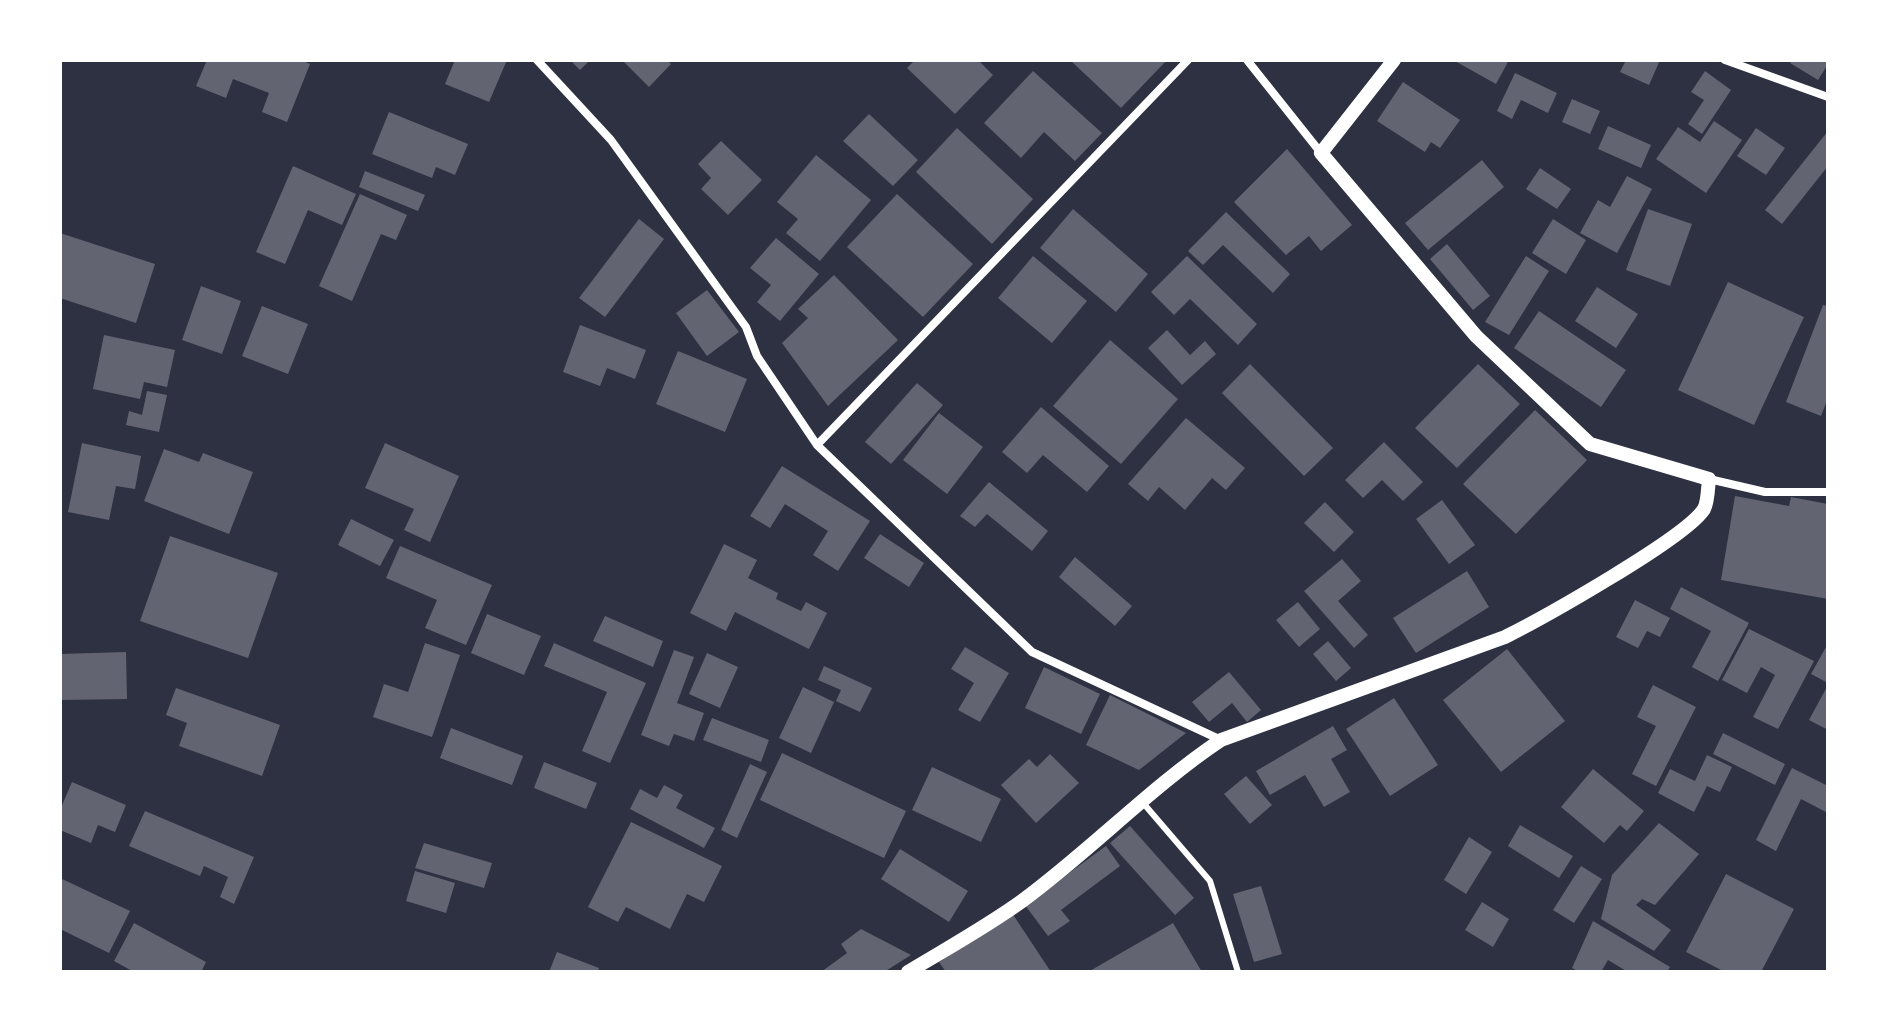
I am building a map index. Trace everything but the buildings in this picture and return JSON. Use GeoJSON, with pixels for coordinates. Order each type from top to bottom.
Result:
{"type":"FeatureCollection","features":[{"type":"Feature","properties":{"kind":"street"},"geometry":{"type":"LineString","coordinates":[[537,60],[611,140],[746,327],[757,356],[817,445],[1032,652],[1221,740]]}},
{"type":"Feature","properties":{"kind":"street"},"geometry":{"type":"LineString","coordinates":[[817,445],[1188,60]]}},
{"type":"Feature","properties":{"kind":"street"},"geometry":{"type":"LineString","coordinates":[[1247,60],[1321,153],[1476,336],[1590,444],[1765,492],[1828,492]]}},
{"type":"Feature","properties":{"kind":"street"},"geometry":{"type":"LineString","coordinates":[[1321,153],[1394,60]]}},
{"type":"Feature","properties":{"kind":"street"},"geometry":{"type":"LineString","coordinates":[[1725,60],[1828,97]]}},
{"type":"Feature","properties":{"kind":"street"},"geometry":{"type":"LineString","coordinates":[[908,972],[1021,902],[1144,804],[1188,762],[1221,740],[1326,705],[1505,637],[1545,617],[1678,532],[1704,508],[1709,479]]}},
{"type":"Feature","properties":{"kind":"lane"},"geometry":{"type":"LineString","coordinates":[[1144,804],[1210,881],[1238,972]]}}]}
